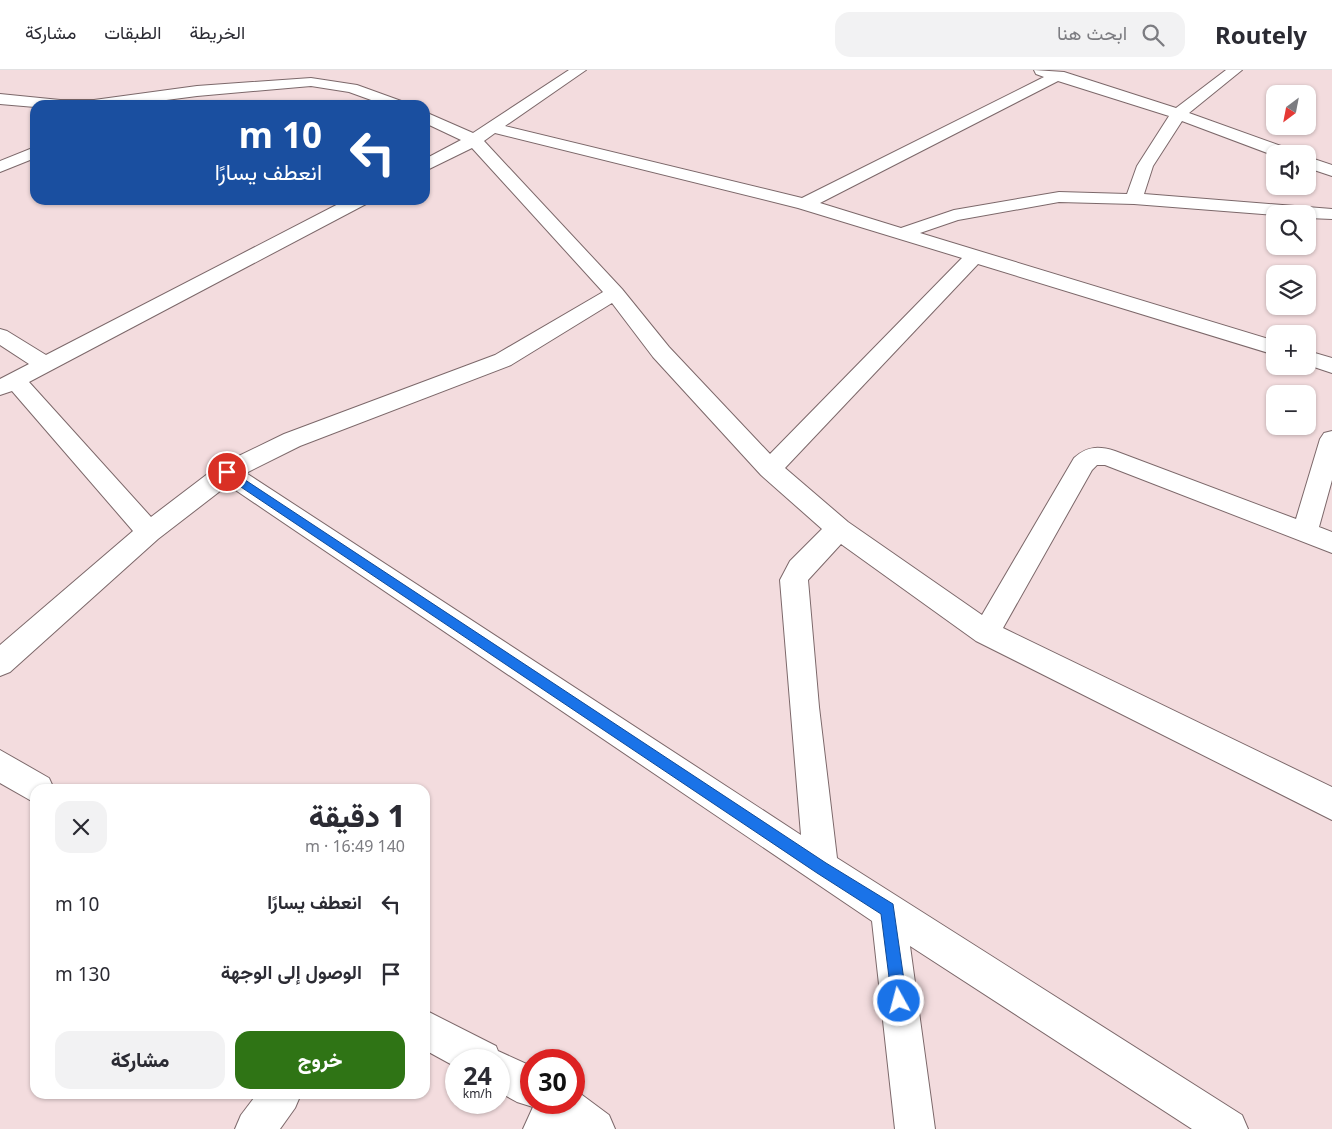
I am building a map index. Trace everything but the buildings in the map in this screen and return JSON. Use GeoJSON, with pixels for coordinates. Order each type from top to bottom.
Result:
{"type":"FeatureCollection","features":[{"type":"Feature","properties":{"kind":"street"},"geometry":{"type":"LineString","coordinates":[[430,163],[474,140],[579,70]]}},
{"type":"Feature","properties":{"kind":"street"},"geometry":{"type":"LineString","coordinates":[[1037,70],[1059,75],[1178,114],[1266,147]]}},
{"type":"Feature","properties":{"kind":"street"},"geometry":{"type":"LineString","coordinates":[[1134,199],[1145,166],[1178,114],[1235,70]]}},
{"type":"Feature","properties":{"kind":"street"},"geometry":{"type":"LineString","coordinates":[[197,91],[229,74]]}},
{"type":"Feature","properties":{"kind":"street"},"geometry":{"type":"LineString","coordinates":[[804,204],[1059,75]]}},
{"type":"Feature","properties":{"kind":"street"},"geometry":{"type":"LineString","coordinates":[[137,100],[197,91],[293,83],[328,83],[370,93],[387,100]]}},
{"type":"Feature","properties":{"kind":"street"},"geometry":{"type":"LineString","coordinates":[[149,100],[154,98]]}},
{"type":"Feature","properties":{"kind":"street"},"geometry":{"type":"LineString","coordinates":[[0,99],[30,102]]}},
{"type":"Feature","properties":{"kind":"street"},"geometry":{"type":"LineString","coordinates":[[430,118],[474,140],[615,293],[661,352],[770,470],[839,529],[986,633],[1332,804]]}},
{"type":"Feature","properties":{"kind":"street"},"geometry":{"type":"LineString","coordinates":[[492,128],[804,204],[1266,345]]}},
{"type":"Feature","properties":{"kind":"street"},"geometry":{"type":"LineString","coordinates":[[0,168],[30,154]]}},
{"type":"Feature","properties":{"kind":"street"},"geometry":{"type":"LineString","coordinates":[[1316,165],[1332,171]]}},
{"type":"Feature","properties":{"kind":"street"},"geometry":{"type":"LineString","coordinates":[[901,234],[954,215],[1059,196],[1134,199],[1332,214]]}},
{"type":"Feature","properties":{"kind":"street"},"geometry":{"type":"LineString","coordinates":[[149,532],[8,384],[46,366],[351,205]]}},
{"type":"Feature","properties":{"kind":"street"},"geometry":{"type":"LineString","coordinates":[[770,470],[974,257]]}},
{"type":"Feature","properties":{"kind":"street"},"geometry":{"type":"LineString","coordinates":[[0,663],[149,532],[227,472],[292,440],[503,360],[615,293]]}},
{"type":"Feature","properties":{"kind":"street"},"geometry":{"type":"LineString","coordinates":[[0,336],[46,366]]}},
{"type":"Feature","properties":{"kind":"street"},"geometry":{"type":"LineString","coordinates":[[1316,361],[1332,366]]}},
{"type":"Feature","properties":{"kind":"street"},"geometry":{"type":"LineString","coordinates":[[1304,533],[1332,439]]}},
{"type":"Feature","properties":{"kind":"street"},"geometry":{"type":"LineString","coordinates":[[986,633],[1082,464],[1091,456],[1108,458],[1332,543]]}},
{"type":"Feature","properties":{"kind":"street"},"geometry":{"type":"LineString","coordinates":[[227,472],[822,868],[1228,1129]]}},
{"type":"Feature","properties":{"kind":"street"},"geometry":{"type":"LineString","coordinates":[[822,868],[804,707],[794,580],[799,569],[839,529]]}},
{"type":"Feature","properties":{"kind":"street"},"geometry":{"type":"LineString","coordinates":[[0,765],[30,784]]}},
{"type":"Feature","properties":{"kind":"street"},"geometry":{"type":"LineString","coordinates":[[888,910],[915,1129]]}},
{"type":"Feature","properties":{"kind":"street"},"geometry":{"type":"LineString","coordinates":[[430,1031],[462,1049]]}},
{"type":"Feature","properties":{"kind":"street"},"geometry":{"type":"LineString","coordinates":[[255,1129],[277,1099]]}},
{"type":"Feature","properties":{"kind":"street"},"geometry":{"type":"LineString","coordinates":[[543,1129],[551,1114]]}},
{"type":"Feature","properties":{"kind":"street"},"geometry":{"type":"LineString","coordinates":[[574,1114],[594,1129]]}},
{"type":"Feature","properties":{"kind":"route"},"geometry":{"type":"LineString","coordinates":[[227,472],[888,910],[899,1001]]}}]}
